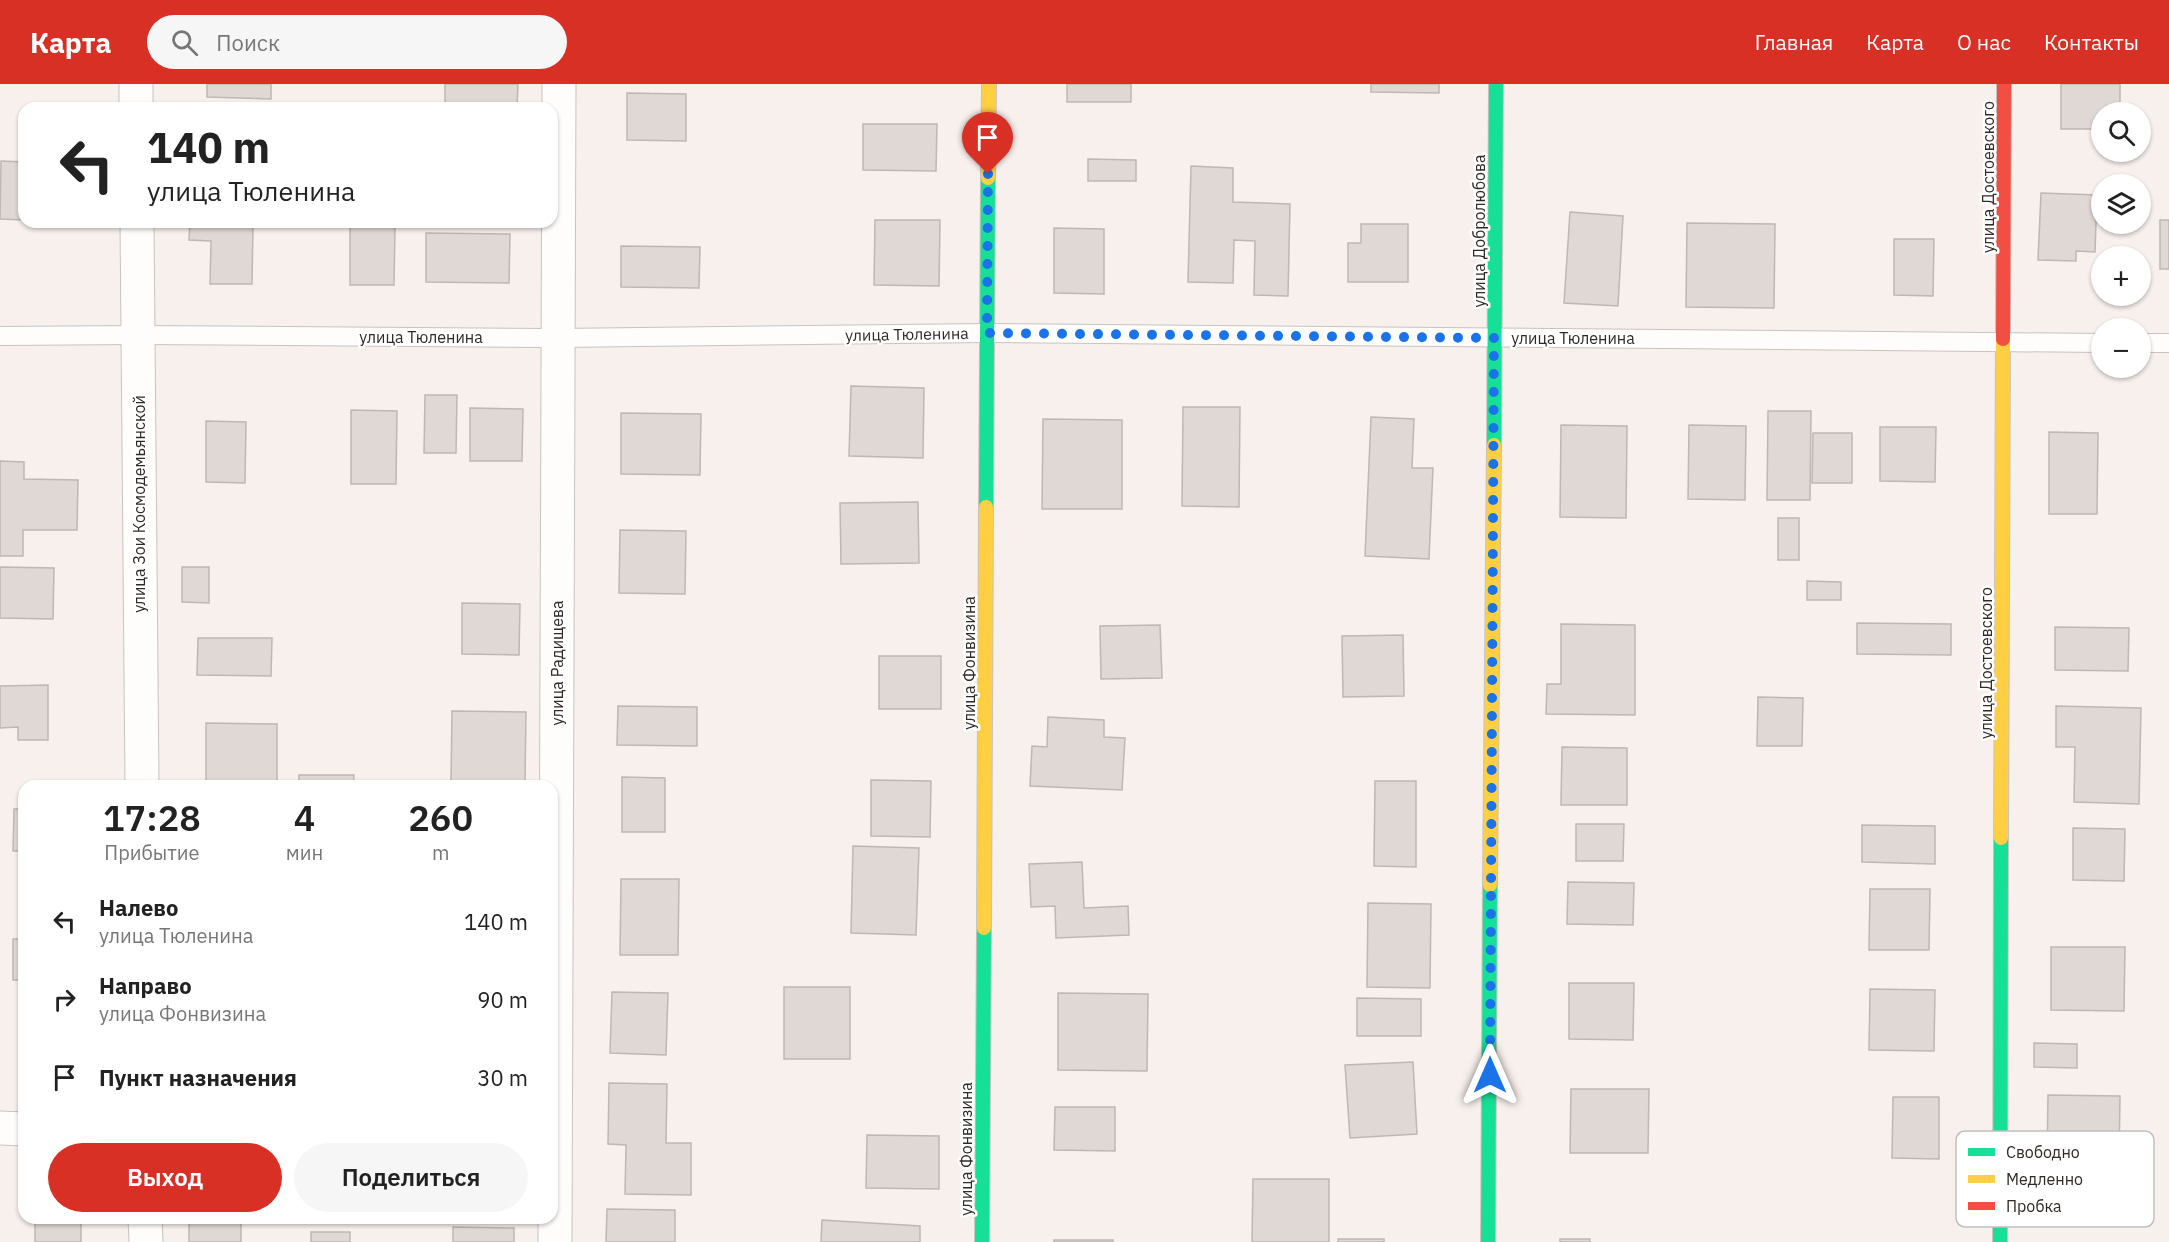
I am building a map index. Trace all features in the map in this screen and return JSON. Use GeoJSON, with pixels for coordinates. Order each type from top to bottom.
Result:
{"type":"FeatureCollection","features":[{"type":"Feature","properties":{"kind":"street"},"geometry":{"type":"LineString","coordinates":[[136,84],[136,102]]}},
{"type":"Feature","properties":{"kind":"street","name":"улица Радищева"},"geometry":{"type":"LineString","coordinates":[[557,780],[559,84]]}},
{"type":"Feature","properties":{"kind":"street","name":"улица Фонвизина"},"geometry":{"type":"LineString","coordinates":[[982,1242],[989,84]]}},
{"type":"Feature","properties":{"kind":"street","name":"улица Добролюбова"},"geometry":{"type":"LineString","coordinates":[[1488,1242],[1496,84]]}},
{"type":"Feature","properties":{"kind":"street","name":"улица Достоевского"},"geometry":{"type":"LineString","coordinates":[[2000,1131],[2004,84]]}},
{"type":"Feature","properties":{"kind":"street","name":"улица Зои Космодемьянской"},"geometry":{"type":"LineString","coordinates":[[137,228],[142,780]]}},
{"type":"Feature","properties":{"kind":"street"},"geometry":{"type":"LineString","coordinates":[[0,1128],[18,1129]]}},
{"type":"Feature","properties":{"kind":"street"},"geometry":{"type":"LineString","coordinates":[[145,1224],[146,1242]]}},
{"type":"Feature","properties":{"kind":"street","name":"улица Радищева"},"geometry":{"type":"LineString","coordinates":[[555,1224],[555,1242]]}},
{"type":"Feature","properties":{"kind":"street","name":"улица Достоевского"},"geometry":{"type":"LineString","coordinates":[[2000,1227],[2000,1242]]}},
{"type":"Feature","properties":{"kind":"lane","name":"улица Тюленина"},"geometry":{"type":"LineString","coordinates":[[0,336],[558,338],[987,333],[2091,343]]}},
{"type":"Feature","properties":{"kind":"lane"},"geometry":{"type":"LineString","coordinates":[[2151,343],[2169,343]]}},
{"type":"Feature","properties":{"kind":"building"},"geometry":{"type":"Polygon","coordinates":[[[207,84],[271,84],[271,99],[207,97],[207,84]]]}},
{"type":"Feature","properties":{"kind":"building"},"geometry":{"type":"Polygon","coordinates":[[[445,84],[518,84],[517,102],[445,102],[445,84]]]}},
{"type":"Feature","properties":{"kind":"building"},"geometry":{"type":"Polygon","coordinates":[[[1067,84],[1131,84],[1131,102],[1067,102],[1067,84]]]}},
{"type":"Feature","properties":{"kind":"building"},"geometry":{"type":"Polygon","coordinates":[[[1371,84],[1439,84],[1439,93],[1371,92],[1371,84]]]}},
{"type":"Feature","properties":{"kind":"building"},"geometry":{"type":"Polygon","coordinates":[[[2061,84],[2120,84],[2120,102],[2091,102],[2091,129],[2061,129],[2061,84]]]}},
{"type":"Feature","properties":{"kind":"building"},"geometry":{"type":"Polygon","coordinates":[[[627,93],[686,94],[686,141],[627,140],[627,93]]]}},
{"type":"Feature","properties":{"kind":"building"},"geometry":{"type":"Polygon","coordinates":[[[863,124],[937,124],[936,171],[863,170],[863,124]]]}},
{"type":"Feature","properties":{"kind":"building"},"geometry":{"type":"Polygon","coordinates":[[[1088,159],[1136,160],[1136,181],[1088,181],[1088,159]]]}},
{"type":"Feature","properties":{"kind":"building"},"geometry":{"type":"Polygon","coordinates":[[[1,161],[18,162],[18,220],[0,219],[1,161]]]}},
{"type":"Feature","properties":{"kind":"building"},"geometry":{"type":"Polygon","coordinates":[[[1191,166],[1233,168],[1233,202],[1290,204],[1288,296],[1254,295],[1255,241],[1234,240],[1233,283],[1188,282],[1191,166]]]}},
{"type":"Feature","properties":{"kind":"building"},"geometry":{"type":"Polygon","coordinates":[[[2041,193],[2091,195],[2091,234],[2096,234],[2095,246],[2091,246],[2091,252],[2076,251],[2076,261],[2038,260],[2041,193]]]}},
{"type":"Feature","properties":{"kind":"building"},"geometry":{"type":"Polygon","coordinates":[[[1570,212],[1623,216],[1618,306],[1564,303],[1570,212]]]}},
{"type":"Feature","properties":{"kind":"building"},"geometry":{"type":"Polygon","coordinates":[[[875,220],[940,220],[939,286],[874,285],[875,220]]]}},
{"type":"Feature","properties":{"kind":"building"},"geometry":{"type":"Polygon","coordinates":[[[2160,220],[2169,220],[2169,269],[2160,269],[2160,220]]]}},
{"type":"Feature","properties":{"kind":"building"},"geometry":{"type":"Polygon","coordinates":[[[1687,223],[1775,224],[1774,308],[1686,307],[1687,223]]]}},
{"type":"Feature","properties":{"kind":"building"},"geometry":{"type":"Polygon","coordinates":[[[1361,224],[1408,224],[1408,282],[1348,282],[1348,243],[1361,243],[1361,224]]]}},
{"type":"Feature","properties":{"kind":"building"},"geometry":{"type":"Polygon","coordinates":[[[190,228],[253,228],[252,284],[210,284],[211,241],[189,240],[190,228]]]}},
{"type":"Feature","properties":{"kind":"building"},"geometry":{"type":"Polygon","coordinates":[[[350,228],[395,228],[394,285],[350,285],[350,228]]]}},
{"type":"Feature","properties":{"kind":"building"},"geometry":{"type":"Polygon","coordinates":[[[1054,228],[1104,229],[1104,294],[1054,293],[1054,228]]]}},
{"type":"Feature","properties":{"kind":"building"},"geometry":{"type":"Polygon","coordinates":[[[426,233],[510,234],[509,283],[426,282],[426,233]]]}},
{"type":"Feature","properties":{"kind":"building"},"geometry":{"type":"Polygon","coordinates":[[[1894,239],[1934,239],[1933,296],[1894,295],[1894,239]]]}},
{"type":"Feature","properties":{"kind":"building"},"geometry":{"type":"Polygon","coordinates":[[[621,246],[700,247],[699,288],[621,287],[621,246]]]}},
{"type":"Feature","properties":{"kind":"building"},"geometry":{"type":"Polygon","coordinates":[[[851,386],[924,388],[923,458],[849,456],[851,386]]]}},
{"type":"Feature","properties":{"kind":"building"},"geometry":{"type":"Polygon","coordinates":[[[425,395],[457,395],[456,453],[424,453],[425,395]]]}},
{"type":"Feature","properties":{"kind":"building"},"geometry":{"type":"Polygon","coordinates":[[[1183,407],[1240,407],[1239,507],[1182,506],[1183,407]]]}},
{"type":"Feature","properties":{"kind":"building"},"geometry":{"type":"Polygon","coordinates":[[[470,408],[523,409],[522,461],[470,461],[470,408]]]}},
{"type":"Feature","properties":{"kind":"building"},"geometry":{"type":"Polygon","coordinates":[[[351,410],[397,411],[396,484],[351,484],[351,410]]]}},
{"type":"Feature","properties":{"kind":"building"},"geometry":{"type":"Polygon","coordinates":[[[1768,411],[1811,411],[1810,500],[1767,500],[1768,411]]]}},
{"type":"Feature","properties":{"kind":"building"},"geometry":{"type":"Polygon","coordinates":[[[621,413],[701,414],[700,475],[621,474],[621,413]]]}},
{"type":"Feature","properties":{"kind":"building"},"geometry":{"type":"Polygon","coordinates":[[[1371,417],[1414,419],[1412,468],[1433,468],[1429,559],[1365,556],[1371,417]]]}},
{"type":"Feature","properties":{"kind":"building"},"geometry":{"type":"Polygon","coordinates":[[[1043,419],[1122,420],[1122,509],[1042,509],[1043,419]]]}},
{"type":"Feature","properties":{"kind":"building"},"geometry":{"type":"Polygon","coordinates":[[[206,421],[246,422],[245,483],[206,482],[206,421]]]}},
{"type":"Feature","properties":{"kind":"building"},"geometry":{"type":"Polygon","coordinates":[[[1561,425],[1627,426],[1626,518],[1560,517],[1561,425]]]}},
{"type":"Feature","properties":{"kind":"building"},"geometry":{"type":"Polygon","coordinates":[[[1689,425],[1746,426],[1745,500],[1688,499],[1689,425]]]}},
{"type":"Feature","properties":{"kind":"building"},"geometry":{"type":"Polygon","coordinates":[[[1880,427],[1936,427],[1935,482],[1880,481],[1880,427]]]}},
{"type":"Feature","properties":{"kind":"building"},"geometry":{"type":"Polygon","coordinates":[[[2049,432],[2098,433],[2097,514],[2049,514],[2049,432]]]}},
{"type":"Feature","properties":{"kind":"building"},"geometry":{"type":"Polygon","coordinates":[[[1813,433],[1852,433],[1852,483],[1812,483],[1813,433]]]}},
{"type":"Feature","properties":{"kind":"building"},"geometry":{"type":"Polygon","coordinates":[[[0,461],[24,462],[24,479],[78,480],[77,530],[23,530],[23,556],[0,556],[0,461]]]}},
{"type":"Feature","properties":{"kind":"building"},"geometry":{"type":"Polygon","coordinates":[[[918,502],[919,563],[841,564],[840,503],[918,502]]]}},
{"type":"Feature","properties":{"kind":"building"},"geometry":{"type":"Polygon","coordinates":[[[1778,518],[1799,518],[1799,560],[1778,560],[1778,518]]]}},
{"type":"Feature","properties":{"kind":"building"},"geometry":{"type":"Polygon","coordinates":[[[620,530],[686,531],[685,594],[619,593],[620,530]]]}},
{"type":"Feature","properties":{"kind":"building"},"geometry":{"type":"Polygon","coordinates":[[[0,567],[54,568],[53,619],[0,618],[0,567]]]}},
{"type":"Feature","properties":{"kind":"building"},"geometry":{"type":"Polygon","coordinates":[[[182,567],[209,567],[209,603],[182,602],[182,567]]]}},
{"type":"Feature","properties":{"kind":"building"},"geometry":{"type":"Polygon","coordinates":[[[1807,581],[1841,582],[1841,600],[1807,600],[1807,581]]]}},
{"type":"Feature","properties":{"kind":"building"},"geometry":{"type":"Polygon","coordinates":[[[462,603],[520,604],[519,655],[462,654],[462,603]]]}},
{"type":"Feature","properties":{"kind":"building"},"geometry":{"type":"Polygon","coordinates":[[[1857,623],[1951,624],[1951,655],[1857,654],[1857,623]]]}},
{"type":"Feature","properties":{"kind":"building"},"geometry":{"type":"Polygon","coordinates":[[[1561,624],[1635,625],[1635,715],[1546,714],[1547,684],[1561,684],[1561,624]]]}},
{"type":"Feature","properties":{"kind":"building"},"geometry":{"type":"Polygon","coordinates":[[[1160,625],[1162,678],[1101,679],[1100,626],[1160,625]]]}},
{"type":"Feature","properties":{"kind":"building"},"geometry":{"type":"Polygon","coordinates":[[[2055,627],[2129,628],[2128,671],[2055,670],[2055,627]]]}},
{"type":"Feature","properties":{"kind":"building"},"geometry":{"type":"Polygon","coordinates":[[[1403,635],[1404,696],[1343,697],[1342,636],[1403,635]]]}},
{"type":"Feature","properties":{"kind":"building"},"geometry":{"type":"Polygon","coordinates":[[[198,638],[272,638],[271,676],[197,675],[198,638]]]}},
{"type":"Feature","properties":{"kind":"building"},"geometry":{"type":"Polygon","coordinates":[[[879,656],[941,656],[941,709],[879,709],[879,656]]]}},
{"type":"Feature","properties":{"kind":"building"},"geometry":{"type":"Polygon","coordinates":[[[48,685],[48,740],[18,740],[18,727],[0,728],[0,686],[48,685]]]}},
{"type":"Feature","properties":{"kind":"building"},"geometry":{"type":"Polygon","coordinates":[[[1758,697],[1803,698],[1802,746],[1757,746],[1758,697]]]}},
{"type":"Feature","properties":{"kind":"building"},"geometry":{"type":"Polygon","coordinates":[[[618,706],[697,707],[697,746],[617,745],[618,706]]]}},
{"type":"Feature","properties":{"kind":"building"},"geometry":{"type":"Polygon","coordinates":[[[2056,706],[2141,708],[2139,804],[2074,802],[2075,747],[2056,747],[2056,706]]]}},
{"type":"Feature","properties":{"kind":"building"},"geometry":{"type":"Polygon","coordinates":[[[452,711],[526,712],[525,780],[451,780],[452,711]]]}},
{"type":"Feature","properties":{"kind":"building"},"geometry":{"type":"Polygon","coordinates":[[[1048,717],[1104,720],[1104,737],[1125,738],[1122,790],[1030,786],[1032,746],[1047,747],[1048,717]]]}},
{"type":"Feature","properties":{"kind":"building"},"geometry":{"type":"Polygon","coordinates":[[[206,723],[277,724],[277,780],[206,780],[206,723]]]}},
{"type":"Feature","properties":{"kind":"building"},"geometry":{"type":"Polygon","coordinates":[[[1562,747],[1627,748],[1627,805],[1561,805],[1562,747]]]}},
{"type":"Feature","properties":{"kind":"building"},"geometry":{"type":"Polygon","coordinates":[[[299,775],[354,775],[354,780],[299,780],[299,775]]]}},
{"type":"Feature","properties":{"kind":"building"},"geometry":{"type":"Polygon","coordinates":[[[622,777],[665,778],[665,832],[622,832],[622,777]]]}},
{"type":"Feature","properties":{"kind":"building"},"geometry":{"type":"Polygon","coordinates":[[[871,780],[931,781],[930,837],[871,836],[871,780]]]}},
{"type":"Feature","properties":{"kind":"building"},"geometry":{"type":"Polygon","coordinates":[[[1375,781],[1416,781],[1416,867],[1374,866],[1375,781]]]}},
{"type":"Feature","properties":{"kind":"building"},"geometry":{"type":"Polygon","coordinates":[[[14,809],[18,809],[18,851],[13,851],[14,809]]]}},
{"type":"Feature","properties":{"kind":"building"},"geometry":{"type":"Polygon","coordinates":[[[1576,824],[1624,824],[1623,861],[1576,861],[1576,824]]]}},
{"type":"Feature","properties":{"kind":"building"},"geometry":{"type":"Polygon","coordinates":[[[1862,825],[1935,826],[1935,864],[1862,862],[1862,825]]]}},
{"type":"Feature","properties":{"kind":"building"},"geometry":{"type":"Polygon","coordinates":[[[2073,828],[2125,829],[2124,881],[2073,880],[2073,828]]]}},
{"type":"Feature","properties":{"kind":"building"},"geometry":{"type":"Polygon","coordinates":[[[853,846],[919,848],[916,935],[851,933],[853,846]]]}},
{"type":"Feature","properties":{"kind":"building"},"geometry":{"type":"Polygon","coordinates":[[[1082,862],[1084,908],[1128,906],[1129,935],[1056,938],[1055,906],[1031,907],[1029,864],[1082,862]]]}},
{"type":"Feature","properties":{"kind":"building"},"geometry":{"type":"Polygon","coordinates":[[[621,879],[679,879],[678,955],[620,955],[621,879]]]}},
{"type":"Feature","properties":{"kind":"building"},"geometry":{"type":"Polygon","coordinates":[[[1568,882],[1634,883],[1633,925],[1567,924],[1568,882]]]}},
{"type":"Feature","properties":{"kind":"building"},"geometry":{"type":"Polygon","coordinates":[[[1870,889],[1930,889],[1929,950],[1869,950],[1870,889]]]}},
{"type":"Feature","properties":{"kind":"building"},"geometry":{"type":"Polygon","coordinates":[[[1368,903],[1431,904],[1430,988],[1367,987],[1368,903]]]}},
{"type":"Feature","properties":{"kind":"building"},"geometry":{"type":"Polygon","coordinates":[[[13,939],[18,939],[18,980],[13,980],[13,939]]]}},
{"type":"Feature","properties":{"kind":"building"},"geometry":{"type":"Polygon","coordinates":[[[2051,947],[2125,947],[2124,1011],[2051,1010],[2051,947]]]}},
{"type":"Feature","properties":{"kind":"building"},"geometry":{"type":"Polygon","coordinates":[[[1569,983],[1634,983],[1633,1040],[1569,1039],[1569,983]]]}},
{"type":"Feature","properties":{"kind":"building"},"geometry":{"type":"Polygon","coordinates":[[[784,987],[850,987],[850,1059],[784,1059],[784,987]]]}},
{"type":"Feature","properties":{"kind":"building"},"geometry":{"type":"Polygon","coordinates":[[[1870,989],[1935,990],[1934,1051],[1869,1050],[1870,989]]]}},
{"type":"Feature","properties":{"kind":"building"},"geometry":{"type":"Polygon","coordinates":[[[612,992],[668,993],[666,1055],[610,1053],[612,992]]]}},
{"type":"Feature","properties":{"kind":"building"},"geometry":{"type":"Polygon","coordinates":[[[1058,993],[1148,994],[1147,1071],[1058,1070],[1058,993]]]}},
{"type":"Feature","properties":{"kind":"building"},"geometry":{"type":"Polygon","coordinates":[[[1357,998],[1421,999],[1421,1036],[1357,1036],[1357,998]]]}},
{"type":"Feature","properties":{"kind":"building"},"geometry":{"type":"Polygon","coordinates":[[[2034,1043],[2077,1044],[2077,1068],[2034,1067],[2034,1043]]]}},
{"type":"Feature","properties":{"kind":"building"},"geometry":{"type":"Polygon","coordinates":[[[1413,1062],[1417,1134],[1350,1138],[1345,1065],[1413,1062]]]}},
{"type":"Feature","properties":{"kind":"building"},"geometry":{"type":"Polygon","coordinates":[[[609,1083],[667,1084],[666,1143],[691,1143],[691,1195],[625,1194],[626,1145],[608,1144],[609,1083]]]}},
{"type":"Feature","properties":{"kind":"building"},"geometry":{"type":"Polygon","coordinates":[[[1571,1089],[1649,1089],[1648,1153],[1570,1153],[1571,1089]]]}},
{"type":"Feature","properties":{"kind":"building"},"geometry":{"type":"Polygon","coordinates":[[[2048,1095],[2120,1096],[2119,1131],[2047,1131],[2048,1095]]]}},
{"type":"Feature","properties":{"kind":"building"},"geometry":{"type":"Polygon","coordinates":[[[1893,1097],[1939,1097],[1939,1159],[1892,1158],[1893,1097]]]}},
{"type":"Feature","properties":{"kind":"building"},"geometry":{"type":"Polygon","coordinates":[[[1055,1107],[1115,1107],[1115,1151],[1054,1150],[1055,1107]]]}},
{"type":"Feature","properties":{"kind":"building"},"geometry":{"type":"Polygon","coordinates":[[[867,1135],[939,1136],[939,1189],[866,1188],[867,1135]]]}},
{"type":"Feature","properties":{"kind":"building"},"geometry":{"type":"Polygon","coordinates":[[[1253,1179],[1329,1179],[1329,1242],[1252,1242],[1253,1179]]]}},
{"type":"Feature","properties":{"kind":"building"},"geometry":{"type":"Polygon","coordinates":[[[607,1209],[675,1210],[675,1242],[606,1242],[607,1209]]]}},
{"type":"Feature","properties":{"kind":"building"},"geometry":{"type":"Polygon","coordinates":[[[822,1220],[920,1226],[920,1242],[821,1242],[822,1220]]]}},
{"type":"Feature","properties":{"kind":"building"},"geometry":{"type":"Polygon","coordinates":[[[35,1224],[81,1224],[81,1242],[35,1242],[35,1224]]]}},
{"type":"Feature","properties":{"kind":"building"},"geometry":{"type":"Polygon","coordinates":[[[189,1224],[241,1224],[241,1242],[189,1242],[189,1224]]]}},
{"type":"Feature","properties":{"kind":"building"},"geometry":{"type":"Polygon","coordinates":[[[453,1227],[514,1228],[514,1242],[453,1242],[453,1227]]]}},
{"type":"Feature","properties":{"kind":"building"},"geometry":{"type":"Polygon","coordinates":[[[311,1232],[350,1232],[350,1242],[311,1242],[311,1232]]]}},
{"type":"Feature","properties":{"kind":"building"},"geometry":{"type":"Polygon","coordinates":[[[1338,1239],[1384,1239],[1384,1242],[1338,1242],[1338,1239]]]}},
{"type":"Feature","properties":{"kind":"building"},"geometry":{"type":"Polygon","coordinates":[[[1560,1239],[1590,1239],[1590,1242],[1560,1242],[1560,1239]]]}},
{"type":"Feature","properties":{"kind":"building"},"geometry":{"type":"Polygon","coordinates":[[[1054,1240],[1113,1240],[1113,1242],[1054,1242],[1054,1240]]]}},
{"type":"Feature","properties":{"kind":"traffic: fast"},"geometry":{"type":"LineString","coordinates":[[1494,445],[1496,84]]}},
{"type":"Feature","properties":{"kind":"traffic: fast"},"geometry":{"type":"LineString","coordinates":[[986,507],[988,178]]}},
{"type":"Feature","properties":{"kind":"traffic: fast"},"geometry":{"type":"LineString","coordinates":[[2000,1131],[2001,838]]}},
{"type":"Feature","properties":{"kind":"traffic: fast"},"geometry":{"type":"LineString","coordinates":[[1488,1242],[1490,885]]}},
{"type":"Feature","properties":{"kind":"traffic: fast"},"geometry":{"type":"LineString","coordinates":[[982,1242],[984,928]]}},
{"type":"Feature","properties":{"kind":"traffic: fast"},"geometry":{"type":"LineString","coordinates":[[2000,1227],[2000,1242]]}},
{"type":"Feature","properties":{"kind":"traffic: slow"},"geometry":{"type":"LineString","coordinates":[[988,178],[989,84]]}},
{"type":"Feature","properties":{"kind":"traffic: slow"},"geometry":{"type":"LineString","coordinates":[[2001,838],[2003,339]]}},
{"type":"Feature","properties":{"kind":"traffic: slow"},"geometry":{"type":"LineString","coordinates":[[1490,885],[1494,445]]}},
{"type":"Feature","properties":{"kind":"traffic: slow"},"geometry":{"type":"LineString","coordinates":[[984,928],[986,507]]}},
{"type":"Feature","properties":{"kind":"traffic: jam"},"geometry":{"type":"LineString","coordinates":[[2003,339],[2004,84]]}},
{"type":"Feature","properties":{"kind":"route"},"geometry":{"type":"LineString","coordinates":[[988,174],[987,333],[1494,338],[1490,1075]]}}]}
